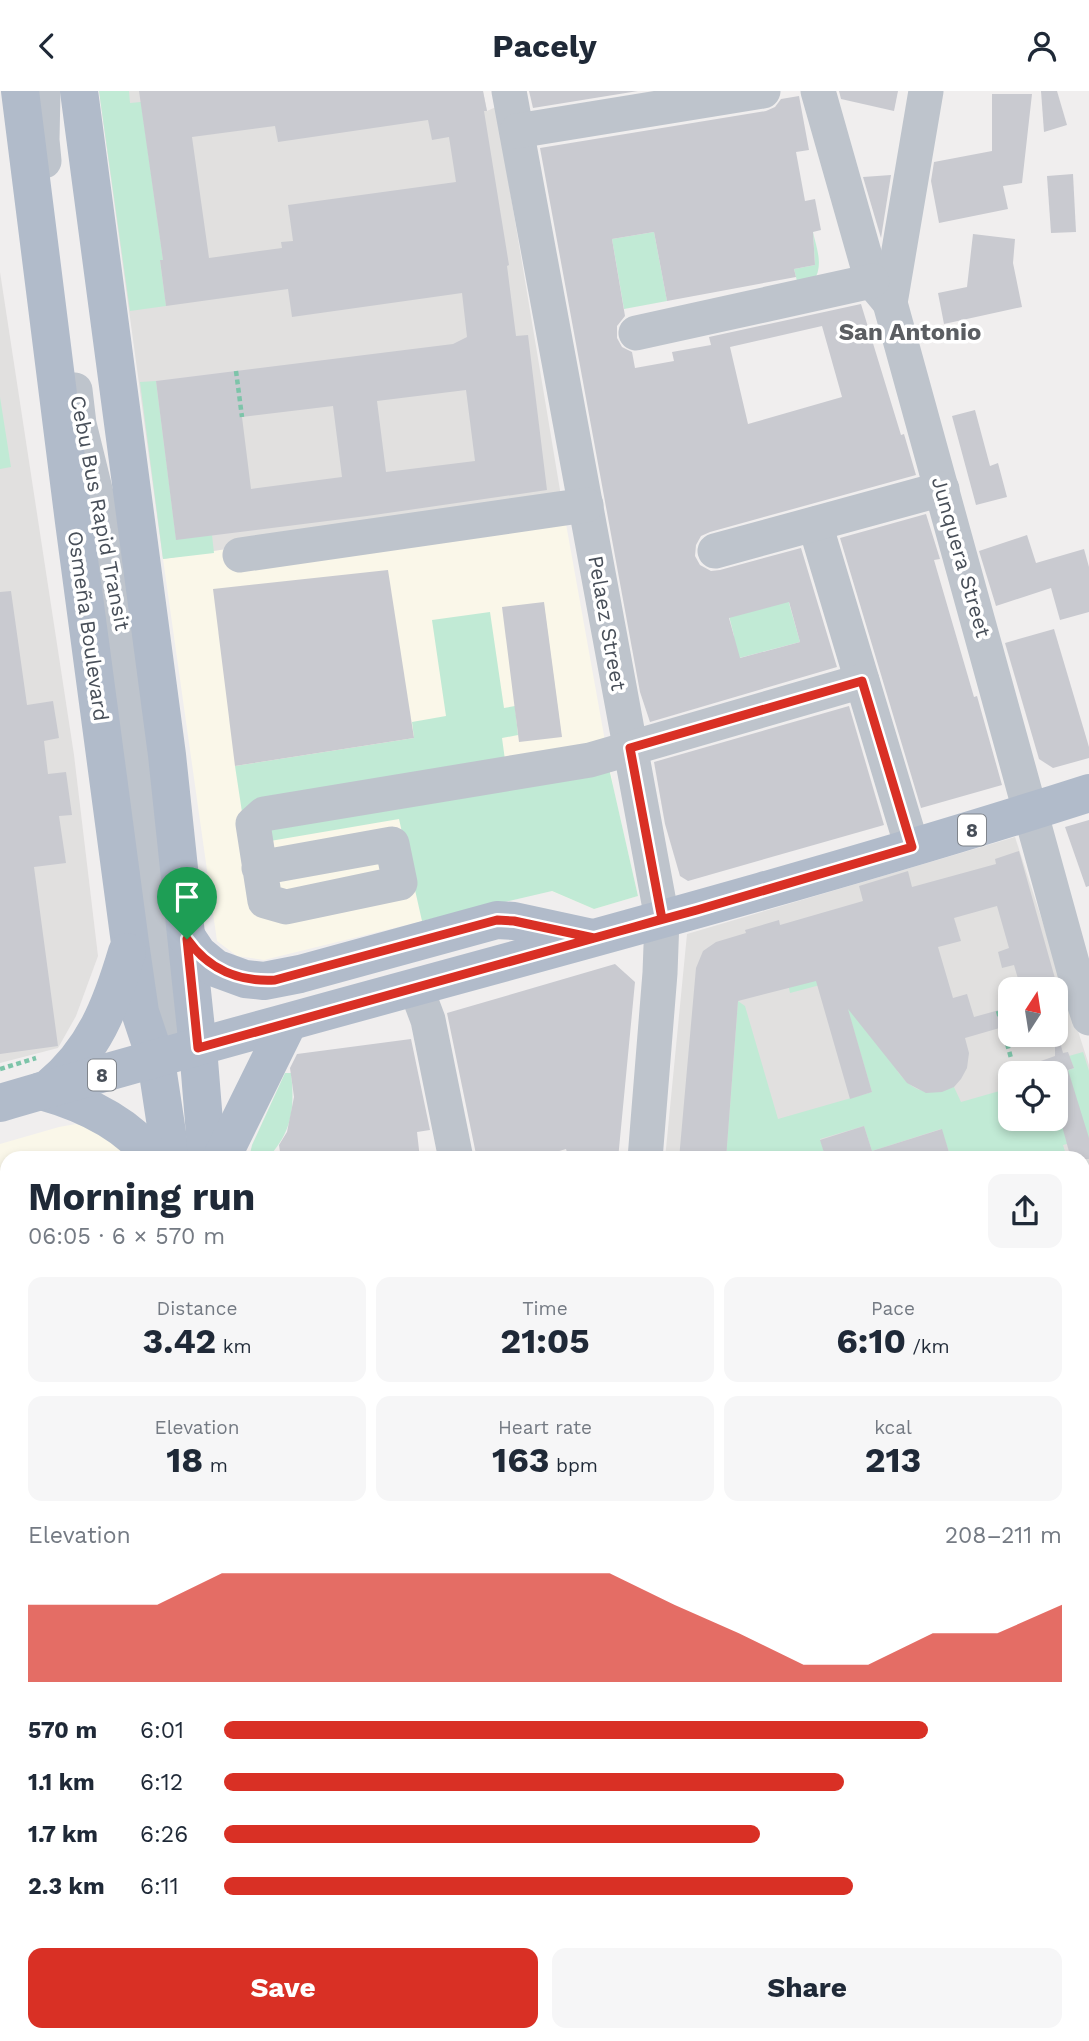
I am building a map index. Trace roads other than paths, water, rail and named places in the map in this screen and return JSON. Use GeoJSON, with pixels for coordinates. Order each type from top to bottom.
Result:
{"type":"FeatureCollection","features":[{"type":"Feature","properties":{"kind":"main road","name":"Osmeña Boulevard"},"geometry":{"type":"LineString","coordinates":[[20,91],[130,943],[140,1012],[156,1060],[170,1151]]}},
{"type":"Feature","properties":{"kind":"main road"},"geometry":{"type":"LineString","coordinates":[[79,91],[126,360],[187,939],[206,1151]]}},
{"type":"Feature","properties":{"kind":"main road","name":"8"},"geometry":{"type":"LineString","coordinates":[[0,1103],[662,919],[1089,793]]}},
{"type":"Feature","properties":{"kind":"main road"},"geometry":{"type":"LineString","coordinates":[[187,939],[198,954],[215,968],[245,979],[264,981],[300,974],[497,920],[514,921],[594,938]]}},
{"type":"Feature","properties":{"kind":"main road"},"geometry":{"type":"LineString","coordinates":[[130,943],[116,986],[92,1040],[74,1065],[44,1091],[117,1123],[148,1151]]}},
{"type":"Feature","properties":{"kind":"main road"},"geometry":{"type":"LineString","coordinates":[[224,1151],[288,1023]]}},
{"type":"Feature","properties":{"kind":"street","name":"Cebu Bus Rapid Transit"},"geometry":{"type":"LineString","coordinates":[[43,91],[42,141],[79,424],[117,579],[154,866],[168,1007],[156,1060]]}},
{"type":"Feature","properties":{"kind":"street","name":"Pelaez Street"},"geometry":{"type":"LineString","coordinates":[[509,91],[662,919],[646,1151]]}},
{"type":"Feature","properties":{"kind":"street"},"geometry":{"type":"LineString","coordinates":[[517,131],[763,91]]}},
{"type":"Feature","properties":{"kind":"street"},"geometry":{"type":"LineString","coordinates":[[636,333],[881,292],[818,91]]}},
{"type":"Feature","properties":{"kind":"street","name":"Junquera Street"},"geometry":{"type":"LineString","coordinates":[[926,91],[881,292],[942,489],[1032,812],[1083,979],[1089,1018]]}},
{"type":"Feature","properties":{"kind":"street"},"geometry":{"type":"LineString","coordinates":[[715,551],[942,489]]}},
{"type":"Feature","properties":{"kind":"street"},"geometry":{"type":"LineString","coordinates":[[240,555],[586,505]]}},
{"type":"Feature","properties":{"kind":"street"},"geometry":{"type":"LineString","coordinates":[[815,524],[912,847]]}},
{"type":"Feature","properties":{"kind":"street"},"geometry":{"type":"LineString","coordinates":[[259,868],[253,824],[264,814],[590,760],[862,681]]}},
{"type":"Feature","properties":{"kind":"street"},"geometry":{"type":"LineString","coordinates":[[416,988],[428,1020],[454,1151]]}},
{"type":"Feature","properties":{"kind":"district","name":"San Antonio"},"geometry":{"type":"Point","coordinates":[910,332]}}]}
